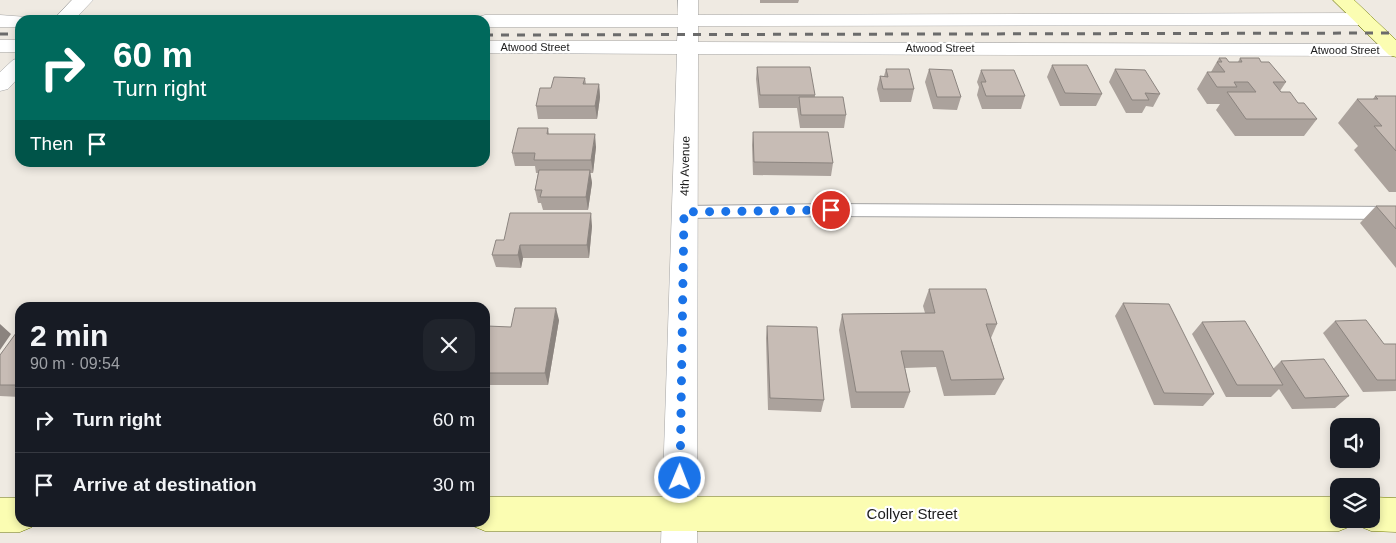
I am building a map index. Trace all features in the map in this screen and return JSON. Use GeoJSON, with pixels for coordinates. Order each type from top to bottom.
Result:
{"type":"FeatureCollection","features":[{"type":"Feature","properties":{"kind":"street"},"geometry":{"type":"LineString","coordinates":[[68,15],[83,0]]}},
{"type":"Feature","properties":{"kind":"street"},"geometry":{"type":"LineString","coordinates":[[1343,0],[1396,51]]}},
{"type":"Feature","properties":{"kind":"street"},"geometry":{"type":"LineString","coordinates":[[490,21],[688,10],[1363,19]]}},
{"type":"Feature","properties":{"kind":"street","name":"4th Avenue"},"geometry":{"type":"LineString","coordinates":[[679,529],[688,10]]}},
{"type":"Feature","properties":{"kind":"street"},"geometry":{"type":"LineString","coordinates":[[0,21],[15,21]]}},
{"type":"Feature","properties":{"kind":"street"},"geometry":{"type":"LineString","coordinates":[[0,46],[15,46]]}},
{"type":"Feature","properties":{"kind":"street","name":"Atwood Street"},"geometry":{"type":"LineString","coordinates":[[490,47],[1396,51]]}},
{"type":"Feature","properties":{"kind":"street"},"geometry":{"type":"LineString","coordinates":[[0,84],[15,69]]}},
{"type":"Feature","properties":{"kind":"street","name":"Collyer Street"},"geometry":{"type":"LineString","coordinates":[[490,514],[679,529],[1330,514]]}},
{"type":"Feature","properties":{"kind":"street"},"geometry":{"type":"LineString","coordinates":[[1380,514],[1396,514]]}},
{"type":"Feature","properties":{"kind":"street"},"geometry":{"type":"LineString","coordinates":[[0,515],[15,515]]}},
{"type":"Feature","properties":{"kind":"lane"},"geometry":{"type":"LineString","coordinates":[[684,212],[831,210],[1396,213]]}},
{"type":"Feature","properties":{"kind":"building"},"geometry":{"type":"Polygon","coordinates":[[[1219,58],[1226,58],[1229,62],[1242,62],[1240,58],[1259,58],[1261,62],[1269,62],[1286,82],[1273,82],[1281,92],[1290,92],[1298,103],[1304,103],[1317,119],[1246,119],[1227,92],[1256,92],[1248,82],[1234,82],[1237,87],[1217,87],[1207,72],[1225,72],[1217,62],[1222,62],[1219,58]]]}},
{"type":"Feature","properties":{"kind":"building"},"geometry":{"type":"Polygon","coordinates":[[[1052,65],[1087,65],[1102,94],[1065,93],[1052,65]]]}},
{"type":"Feature","properties":{"kind":"building"},"geometry":{"type":"Polygon","coordinates":[[[757,67],[810,67],[815,95],[760,95],[757,67]]]}},
{"type":"Feature","properties":{"kind":"building"},"geometry":{"type":"Polygon","coordinates":[[[886,69],[909,69],[914,89],[883,89],[880,76],[888,77],[886,69]]]}},
{"type":"Feature","properties":{"kind":"building"},"geometry":{"type":"Polygon","coordinates":[[[929,69],[952,70],[961,97],[937,97],[929,69]]]}},
{"type":"Feature","properties":{"kind":"building"},"geometry":{"type":"Polygon","coordinates":[[[1115,69],[1145,70],[1160,94],[1145,93],[1149,100],[1132,100],[1115,69]]]}},
{"type":"Feature","properties":{"kind":"building"},"geometry":{"type":"Polygon","coordinates":[[[981,70],[1014,70],[1025,96],[986,96],[981,82],[986,82],[981,70]]]}},
{"type":"Feature","properties":{"kind":"building"},"geometry":{"type":"Polygon","coordinates":[[[554,77],[585,78],[583,84],[599,84],[595,106],[536,106],[540,88],[551,88],[554,77]]]}},
{"type":"Feature","properties":{"kind":"building"},"geometry":{"type":"Polygon","coordinates":[[[1375,96],[1396,96],[1396,151],[1374,126],[1382,126],[1357,99],[1378,99],[1375,96]]]}},
{"type":"Feature","properties":{"kind":"building"},"geometry":{"type":"Polygon","coordinates":[[[799,97],[843,97],[846,115],[801,115],[799,97]]]}},
{"type":"Feature","properties":{"kind":"building"},"geometry":{"type":"Polygon","coordinates":[[[518,128],[548,128],[547,134],[595,134],[591,160],[534,160],[535,153],[512,153],[518,128]]]}},
{"type":"Feature","properties":{"kind":"building"},"geometry":{"type":"Polygon","coordinates":[[[753,132],[828,132],[833,163],[754,162],[753,132]]]}},
{"type":"Feature","properties":{"kind":"building"},"geometry":{"type":"Polygon","coordinates":[[[539,170],[590,170],[586,197],[540,197],[542,190],[535,190],[539,170]]]}},
{"type":"Feature","properties":{"kind":"building"},"geometry":{"type":"Polygon","coordinates":[[[1376,206],[1396,206],[1396,229],[1376,206]]]}},
{"type":"Feature","properties":{"kind":"building"},"geometry":{"type":"Polygon","coordinates":[[[510,213],[591,213],[587,245],[520,245],[518,255],[492,255],[496,240],[504,240],[510,213]]]}},
{"type":"Feature","properties":{"kind":"building"},"geometry":{"type":"Polygon","coordinates":[[[929,289],[986,289],[997,324],[986,324],[1004,379],[951,380],[943,351],[901,351],[910,392],[856,392],[842,314],[935,313],[929,289]]]}},
{"type":"Feature","properties":{"kind":"building"},"geometry":{"type":"Polygon","coordinates":[[[1123,303],[1169,304],[1214,394],[1164,393],[1123,303]]]}},
{"type":"Feature","properties":{"kind":"building"},"geometry":{"type":"Polygon","coordinates":[[[515,308],[556,308],[545,373],[490,373],[490,326],[511,327],[515,308]]]}},
{"type":"Feature","properties":{"kind":"building"},"geometry":{"type":"Polygon","coordinates":[[[1366,320],[1384,344],[1396,344],[1396,380],[1377,380],[1335,321],[1366,320]]]}},
{"type":"Feature","properties":{"kind":"building"},"geometry":{"type":"Polygon","coordinates":[[[1245,321],[1283,385],[1237,385],[1202,322],[1245,321]]]}},
{"type":"Feature","properties":{"kind":"building"},"geometry":{"type":"Polygon","coordinates":[[[767,326],[817,327],[824,400],[770,398],[767,326]]]}},
{"type":"Feature","properties":{"kind":"building"},"geometry":{"type":"Polygon","coordinates":[[[15,334],[15,385],[0,385],[0,355],[15,334]]]}},
{"type":"Feature","properties":{"kind":"building"},"geometry":{"type":"Polygon","coordinates":[[[1324,359],[1349,396],[1305,398],[1281,361],[1324,359]]]}},
{"type":"Feature","properties":{"kind":"railway"},"geometry":{"type":"LineString","coordinates":[[490,35],[1396,33]]}},
{"type":"Feature","properties":{"kind":"railway"},"geometry":{"type":"LineString","coordinates":[[0,34],[15,34]]}},
{"type":"Feature","properties":{"kind":"route"},"geometry":{"type":"LineString","coordinates":[[680,478],[684,212],[831,210]]}}]}
